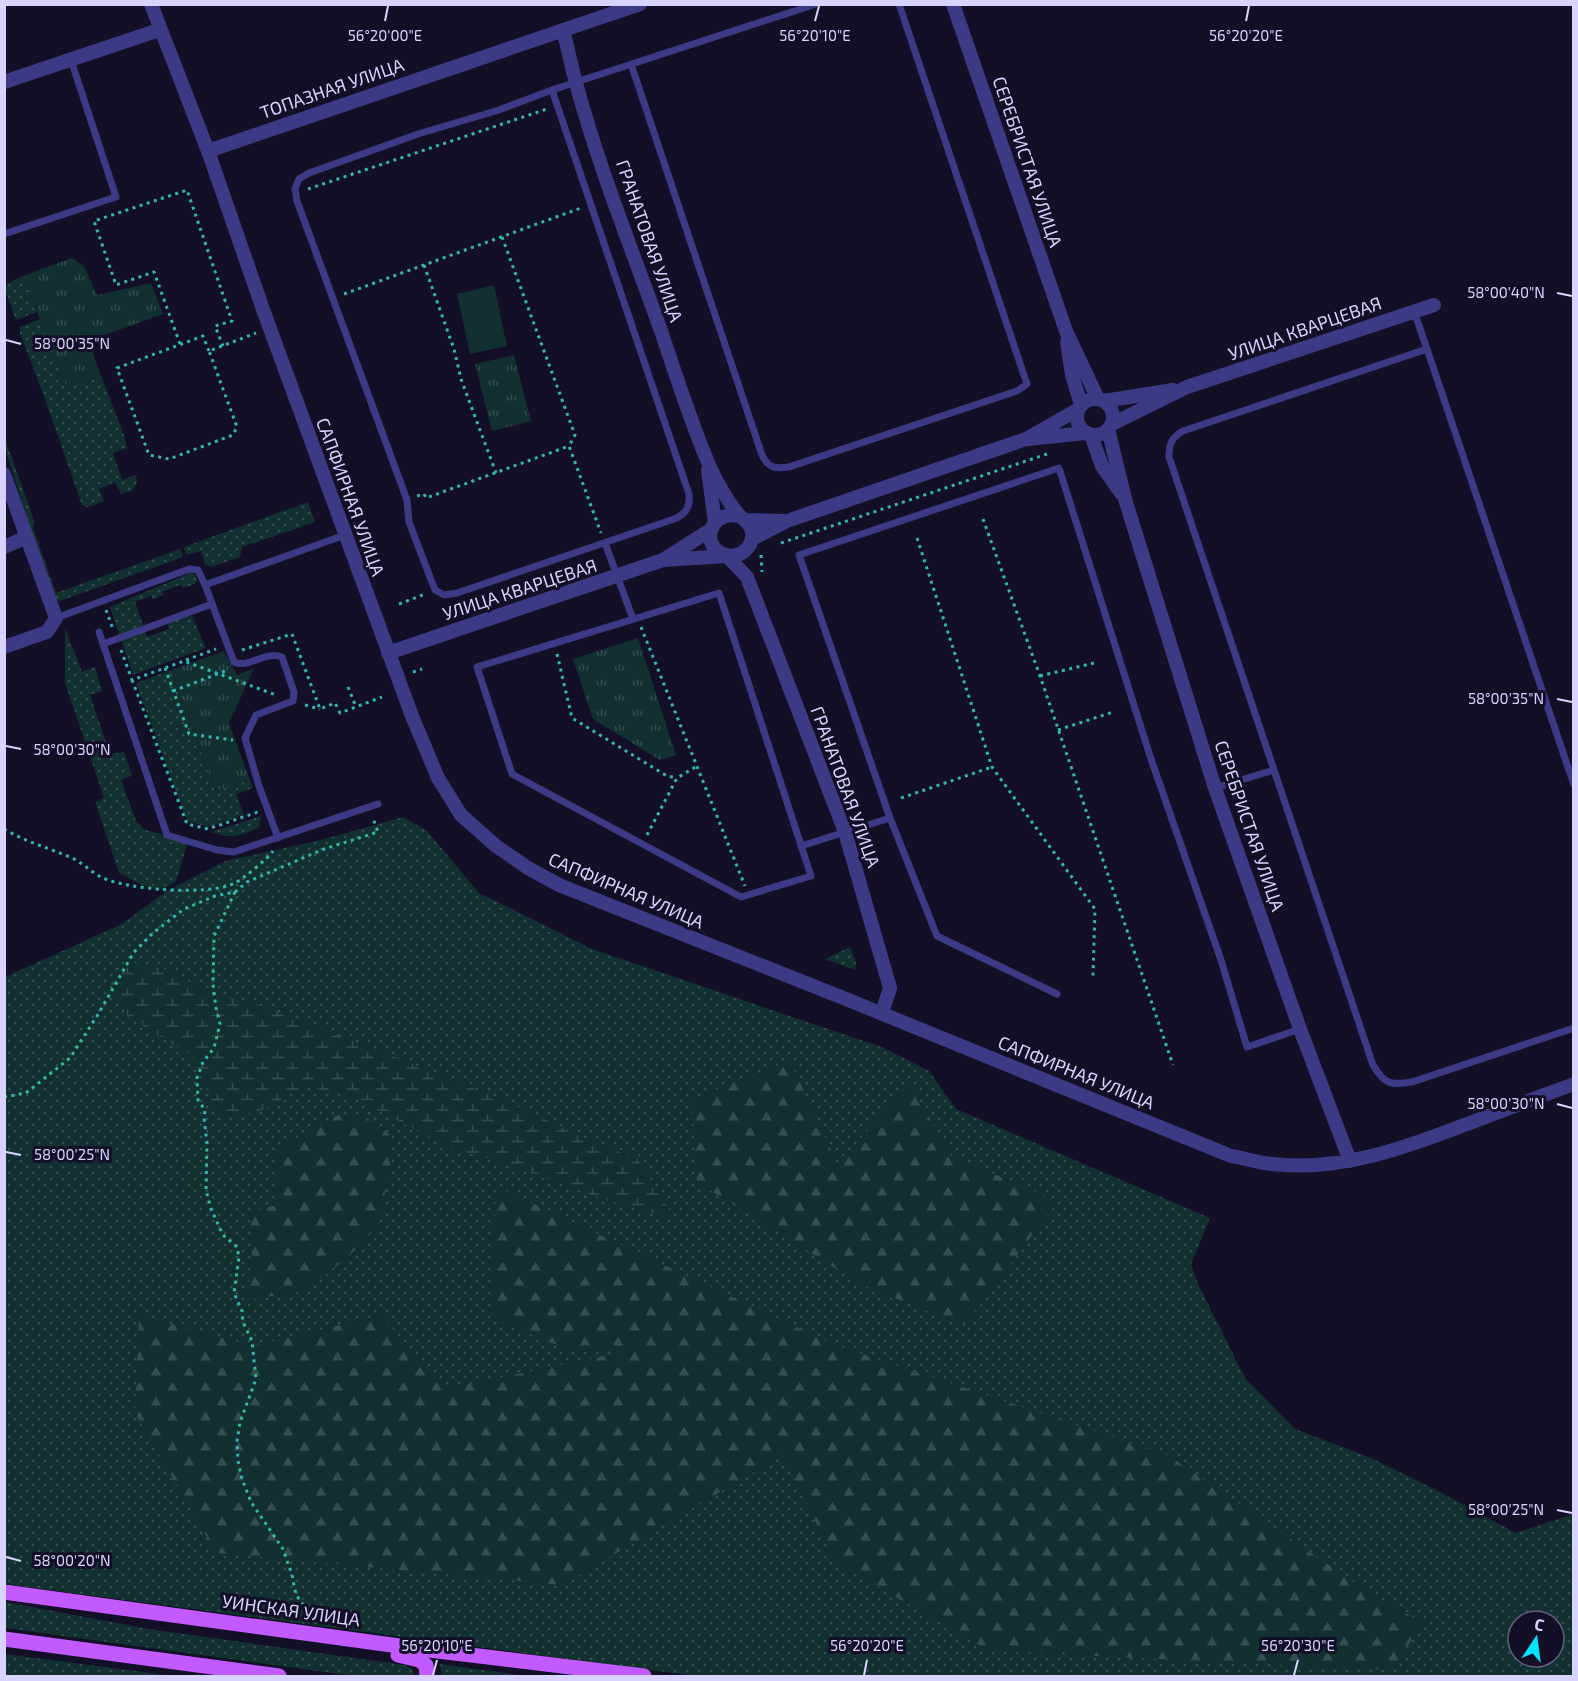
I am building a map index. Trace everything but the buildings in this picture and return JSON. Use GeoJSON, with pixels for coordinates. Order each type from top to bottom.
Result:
{"type":"FeatureCollection","features":[{"type":"Feature","properties":{"kind":"main road","name":"УИНСКАЯ УЛИЦА"},"geometry":{"type":"LineString","coordinates":[[4,1592],[644,1677]]}},
{"type":"Feature","properties":{"kind":"main road"},"geometry":{"type":"LineString","coordinates":[[85,1603],[123,1615],[159,1622],[409,1656],[426,1665],[428,1677]]}},
{"type":"Feature","properties":{"kind":"main road"},"geometry":{"type":"LineString","coordinates":[[4,1639],[279,1677]]}},
{"type":"Feature","properties":{"kind":"street","name":"САПФИРНАЯ УЛИЦА"},"geometry":{"type":"LineString","coordinates":[[151,4],[159,30],[208,151],[388,653],[438,778],[461,815],[496,846],[528,868],[580,894],[1232,1156],[1271,1164],[1304,1165],[1350,1161],[1415,1144],[1574,1084]]}},
{"type":"Feature","properties":{"kind":"street","name":"ТОПАЗНАЯ УЛИЦА"},"geometry":{"type":"LineString","coordinates":[[208,151],[640,4]]}},
{"type":"Feature","properties":{"kind":"street","name":"СЕРЕБРИСТАЯ УЛИЦА"},"geometry":{"type":"LineString","coordinates":[[953,4],[1066,331]]}},
{"type":"Feature","properties":{"kind":"street"},"geometry":{"type":"LineString","coordinates":[[4,82],[159,30]]}},
{"type":"Feature","properties":{"kind":"street","name":"ГРАНАТОВАЯ УЛИЦА"},"geometry":{"type":"LineString","coordinates":[[563,30],[576,83],[612,194],[707,462],[742,518]]}},
{"type":"Feature","properties":{"kind":"street","name":"УЛИЦА КВАРЦЕВАЯ"},"geometry":{"type":"LineString","coordinates":[[1187,387],[1434,305]]}},
{"type":"Feature","properties":{"kind":"street"},"geometry":{"type":"LineString","coordinates":[[1066,331],[1101,400],[1112,411],[1110,427],[1125,499]]}},
{"type":"Feature","properties":{"kind":"street"},"geometry":{"type":"LineString","coordinates":[[1066,331],[1079,407],[1077,423],[1088,434],[1102,466],[1125,499]]}},
{"type":"Feature","properties":{"kind":"street"},"geometry":{"type":"LineString","coordinates":[[663,560],[740,554],[787,521],[1026,439],[1092,399],[1101,400],[1187,387]]}},
{"type":"Feature","properties":{"kind":"street"},"geometry":{"type":"LineString","coordinates":[[1026,439],[1088,434],[1097,436],[1187,387]]}},
{"type":"Feature","properties":{"kind":"street","name":"ГРАНАТОВАЯ УЛИЦА"},"geometry":{"type":"LineString","coordinates":[[707,462],[713,526]]}},
{"type":"Feature","properties":{"kind":"street"},"geometry":{"type":"LineString","coordinates":[[4,474],[56,618],[47,632],[4,647]]}},
{"type":"Feature","properties":{"kind":"street","name":"СЕРЕБРИСТАЯ УЛИЦА"},"geometry":{"type":"LineString","coordinates":[[1125,499],[1215,788],[1300,1029],[1350,1161]]}},
{"type":"Feature","properties":{"kind":"street"},"geometry":{"type":"LineString","coordinates":[[663,560],[726,515],[787,521]]}},
{"type":"Feature","properties":{"kind":"street"},"geometry":{"type":"LineString","coordinates":[[742,518],[752,532],[755,544]]}},
{"type":"Feature","properties":{"kind":"street"},"geometry":{"type":"LineString","coordinates":[[713,526],[711,536],[715,549],[726,556]]}},
{"type":"Feature","properties":{"kind":"street"},"geometry":{"type":"LineString","coordinates":[[4,547],[27,537]]}},
{"type":"Feature","properties":{"kind":"street","name":"ГРАНАТОВАЯ УЛИЦА"},"geometry":{"type":"LineString","coordinates":[[747,577],[755,544]]}},
{"type":"Feature","properties":{"kind":"street","name":"ГРАНАТОВАЯ УЛИЦА"},"geometry":{"type":"LineString","coordinates":[[726,556],[747,577],[846,832],[890,988],[882,1014]]}},
{"type":"Feature","properties":{"kind":"street","name":"УЛИЦА КВАРЦЕВАЯ"},"geometry":{"type":"LineString","coordinates":[[388,653],[663,560]]}},
{"type":"Feature","properties":{"kind":"lane"},"geometry":{"type":"LineString","coordinates":[[552,90],[689,494],[690,504],[686,513],[676,518],[457,593],[444,595],[435,590],[409,522],[407,500],[296,193],[299,178],[418,134],[499,110],[552,90],[816,4]]}},
{"type":"Feature","properties":{"kind":"lane"},"geometry":{"type":"LineString","coordinates":[[631,64],[762,455],[766,463],[775,469],[789,467],[1017,391],[1027,384],[899,4]]}},
{"type":"Feature","properties":{"kind":"lane"},"geometry":{"type":"LineString","coordinates":[[4,234],[116,197],[70,60]]}},
{"type":"Feature","properties":{"kind":"lane"},"geometry":{"type":"LineString","coordinates":[[1414,311],[1574,785]]}},
{"type":"Feature","properties":{"kind":"lane"},"geometry":{"type":"LineString","coordinates":[[1427,350],[1183,431],[1173,437],[1169,445],[1169,458],[1373,1065],[1382,1079],[1396,1084],[1412,1082],[1574,1028]]}},
{"type":"Feature","properties":{"kind":"lane"},"geometry":{"type":"LineString","coordinates":[[1057,994],[936,936],[890,818],[800,555],[1059,468],[1151,759],[1221,960],[1246,1047],[1300,1029]]}},
{"type":"Feature","properties":{"kind":"lane"},"geometry":{"type":"LineString","coordinates":[[205,585],[345,535]]}},
{"type":"Feature","properties":{"kind":"lane"},"geometry":{"type":"LineString","coordinates":[[605,543],[616,577],[635,618]]}},
{"type":"Feature","properties":{"kind":"lane"},"geometry":{"type":"LineString","coordinates":[[56,618],[189,569],[198,570],[234,662],[240,664],[271,655],[282,657],[294,692],[293,701],[256,715],[247,732],[246,741],[278,838]]}},
{"type":"Feature","properties":{"kind":"lane"},"geometry":{"type":"LineString","coordinates":[[718,593],[811,876],[741,897],[512,774],[477,667],[554,644],[718,593]]}},
{"type":"Feature","properties":{"kind":"lane"},"geometry":{"type":"LineString","coordinates":[[103,644],[212,604]]}},
{"type":"Feature","properties":{"kind":"lane"},"geometry":{"type":"LineString","coordinates":[[99,632],[167,835],[227,852],[278,838],[378,804]]}},
{"type":"Feature","properties":{"kind":"lane"},"geometry":{"type":"LineString","coordinates":[[1215,788],[1274,770]]}},
{"type":"Feature","properties":{"kind":"lane"},"geometry":{"type":"LineString","coordinates":[[801,846],[890,818]]}},
{"type":"Feature","properties":{"kind":"path"},"geometry":{"type":"LineString","coordinates":[[296,193],[549,108]]}},
{"type":"Feature","properties":{"kind":"path"},"geometry":{"type":"LineString","coordinates":[[180,344],[154,272],[116,285],[93,221],[187,190],[232,321],[215,326],[223,346]]}},
{"type":"Feature","properties":{"kind":"path"},"geometry":{"type":"LineString","coordinates":[[333,298],[591,204]]}},
{"type":"Feature","properties":{"kind":"path"},"geometry":{"type":"LineString","coordinates":[[502,236],[575,435],[570,446],[605,543]]}},
{"type":"Feature","properties":{"kind":"path"},"geometry":{"type":"LineString","coordinates":[[424,265],[454,348],[461,379],[496,473]]}},
{"type":"Feature","properties":{"kind":"path"},"geometry":{"type":"LineString","coordinates":[[209,351],[256,333]]}},
{"type":"Feature","properties":{"kind":"path"},"geometry":{"type":"LineString","coordinates":[[203,336],[209,351],[237,428],[233,435],[169,459],[149,454],[117,368],[203,336]]}},
{"type":"Feature","properties":{"kind":"path"},"geometry":{"type":"LineString","coordinates":[[431,496],[570,446]]}},
{"type":"Feature","properties":{"kind":"path"},"geometry":{"type":"LineString","coordinates":[[773,546],[1057,451]]}},
{"type":"Feature","properties":{"kind":"path"},"geometry":{"type":"LineString","coordinates":[[983,519],[1040,676],[1173,1065]]}},
{"type":"Feature","properties":{"kind":"path"},"geometry":{"type":"LineString","coordinates":[[917,538],[992,767],[1095,909],[1093,976]]}},
{"type":"Feature","properties":{"kind":"path"},"geometry":{"type":"LineString","coordinates":[[755,544],[762,572]]}},
{"type":"Feature","properties":{"kind":"path"},"geometry":{"type":"LineString","coordinates":[[107,606],[106,609],[132,680],[187,824],[207,829],[268,809]]}},
{"type":"Feature","properties":{"kind":"path"},"geometry":{"type":"LineString","coordinates":[[635,618],[749,896]]}},
{"type":"Feature","properties":{"kind":"path"},"geometry":{"type":"LineString","coordinates":[[554,644],[572,718],[667,776],[677,778]]}},
{"type":"Feature","properties":{"kind":"path"},"geometry":{"type":"LineString","coordinates":[[132,680],[227,645]]}},
{"type":"Feature","properties":{"kind":"path"},"geometry":{"type":"LineString","coordinates":[[184,661],[320,710]]}},
{"type":"Feature","properties":{"kind":"path"},"geometry":{"type":"LineString","coordinates":[[1040,676],[1094,663]]}},
{"type":"Feature","properties":{"kind":"path"},"geometry":{"type":"LineString","coordinates":[[173,691],[240,664]]}},
{"type":"Feature","properties":{"kind":"path"},"geometry":{"type":"LineString","coordinates":[[165,668],[189,734],[246,741]]}},
{"type":"Feature","properties":{"kind":"path"},"geometry":{"type":"LineString","coordinates":[[348,687],[356,707]]}},
{"type":"Feature","properties":{"kind":"path"},"geometry":{"type":"LineString","coordinates":[[1058,730],[1113,712]]}},
{"type":"Feature","properties":{"kind":"path"},"geometry":{"type":"LineString","coordinates":[[642,845],[677,778],[697,766]]}},
{"type":"Feature","properties":{"kind":"path"},"geometry":{"type":"LineString","coordinates":[[901,798],[992,767]]}},
{"type":"Feature","properties":{"kind":"path"},"geometry":{"type":"LineString","coordinates":[[305,1607],[296,1595],[283,1549],[251,1502],[242,1479],[237,1441],[240,1422],[256,1379],[252,1341],[234,1293],[239,1257],[237,1246],[223,1235],[211,1209],[206,1190],[205,1110],[198,1100],[197,1078],[203,1062],[214,1048],[220,1024],[213,984],[214,936],[236,892],[247,882],[324,849],[378,832],[370,807]]}},
{"type":"Feature","properties":{"kind":"path"},"geometry":{"type":"LineString","coordinates":[[4,829],[22,839],[74,859],[104,878],[174,891],[215,889],[235,883],[273,853],[278,838]]}},
{"type":"Feature","properties":{"kind":"path"},"geometry":{"type":"LineString","coordinates":[[4,1097],[26,1093],[70,1058],[134,952],[153,933],[184,909],[215,896],[236,892]]}},
{"type":"Feature","properties":{"kind":"green space"},"geometry":{"type":"Polygon","coordinates":[[[72,258],[84,266],[97,295],[151,283],[163,314],[99,337],[92,351],[101,376],[66,386],[23,276],[72,258]]]}},
{"type":"Feature","properties":{"kind":"green space"},"geometry":{"type":"Polygon","coordinates":[[[23,276],[37,312],[16,320],[5,285],[23,276]]]}},
{"type":"Feature","properties":{"kind":"green space"},"geometry":{"type":"Polygon","coordinates":[[[494,285],[507,346],[470,354],[457,294],[494,285]]]}},
{"type":"Feature","properties":{"kind":"green space"},"geometry":{"type":"Polygon","coordinates":[[[40,319],[66,386],[101,376],[127,448],[113,453],[122,480],[136,475],[137,482],[133,490],[121,494],[115,482],[99,489],[104,501],[88,507],[82,505],[20,334],[20,327],[40,319]]]}},
{"type":"Feature","properties":{"kind":"green space"},"geometry":{"type":"Polygon","coordinates":[[[514,355],[531,421],[492,431],[475,364],[514,355]]]}},
{"type":"Feature","properties":{"kind":"green space"},"geometry":{"type":"Polygon","coordinates":[[[4,436],[35,523],[32,525],[56,593],[180,549],[183,557],[60,601],[56,600],[34,540],[5,448],[4,436]]]}},
{"type":"Feature","properties":{"kind":"green space"},"geometry":{"type":"Polygon","coordinates":[[[308,502],[315,522],[242,547],[240,557],[211,567],[205,564],[201,551],[186,555],[184,547],[308,502]]]}},
{"type":"Feature","properties":{"kind":"green space"},"geometry":{"type":"Polygon","coordinates":[[[190,573],[195,574],[197,580],[195,584],[183,588],[180,585],[162,592],[163,595],[154,599],[151,596],[135,602],[147,637],[169,629],[167,622],[192,616],[206,648],[133,675],[110,607],[190,573]]]}},
{"type":"Feature","properties":{"kind":"green space"},"geometry":{"type":"Polygon","coordinates":[[[65,628],[82,672],[95,667],[102,691],[90,695],[110,754],[124,752],[132,775],[121,780],[136,821],[145,830],[188,841],[176,881],[162,890],[144,886],[119,873],[95,802],[104,798],[65,683],[65,628]]]}},
{"type":"Feature","properties":{"kind":"green space"},"geometry":{"type":"Polygon","coordinates":[[[638,638],[676,755],[660,760],[593,719],[573,659],[638,638]]]}},
{"type":"Feature","properties":{"kind":"green space"},"geometry":{"type":"Polygon","coordinates":[[[224,651],[237,675],[254,668],[229,723],[250,780],[215,791],[171,670],[224,651]]]}},
{"type":"Feature","properties":{"kind":"green space"},"geometry":{"type":"Polygon","coordinates":[[[171,670],[215,791],[250,780],[253,788],[236,794],[244,815],[208,827],[187,821],[136,683],[171,670]]]}},
{"type":"Feature","properties":{"kind":"green space"},"geometry":{"type":"Polygon","coordinates":[[[261,816],[259,827],[240,835],[224,836],[211,832],[261,816]]]}},
{"type":"Feature","properties":{"kind":"green space"},"geometry":{"type":"Polygon","coordinates":[[[403,817],[427,831],[479,893],[592,949],[884,1048],[929,1071],[956,1109],[1210,1218],[1191,1264],[1198,1284],[1245,1378],[1295,1429],[1371,1458],[1516,1533],[1573,1514],[1573,1676],[695,1676],[5,1584],[5,977],[122,924],[167,891],[225,861],[321,840],[403,817]]]}},
{"type":"Feature","properties":{"kind":"green space"},"geometry":{"type":"Polygon","coordinates":[[[850,947],[856,963],[855,970],[825,959],[850,947]]]}},
{"type":"Feature","properties":{"kind":"green space"},"geometry":{"type":"Polygon","coordinates":[[[126,961],[164,969],[215,995],[263,1006],[508,1102],[600,1145],[637,1158],[676,1220],[603,1199],[492,1159],[454,1150],[356,1099],[306,1086],[257,1113],[219,1116],[192,1056],[128,1017],[111,984],[126,961]]]}},
{"type":"Feature","properties":{"kind":"green space"},"geometry":{"type":"Polygon","coordinates":[[[790,1061],[838,1165],[909,1082],[951,1156],[1058,1201],[964,1326],[862,1285],[697,1182],[692,1099],[790,1061]]]}},
{"type":"Feature","properties":{"kind":"green space"},"geometry":{"type":"Polygon","coordinates":[[[340,1114],[367,1118],[389,1134],[390,1170],[378,1226],[348,1257],[304,1291],[247,1300],[252,1250],[250,1211],[278,1205],[274,1150],[340,1114]]]}},
{"type":"Feature","properties":{"kind":"green space"},"geometry":{"type":"Polygon","coordinates":[[[496,1186],[832,1344],[1168,1455],[1364,1589],[1423,1623],[1391,1670],[990,1651],[835,1562],[783,1455],[562,1585],[216,1553],[135,1413],[139,1315],[253,1346],[381,1315],[445,1389],[628,1351],[565,1348],[490,1318],[496,1186]]]}},
{"type":"Feature","properties":{"kind":"green space"},"geometry":{"type":"Polygon","coordinates":[[[5,1602],[149,1629],[405,1665],[412,1669],[414,1676],[354,1676],[5,1628],[5,1602]]]}},
{"type":"Feature","properties":{"kind":"green space"},"geometry":{"type":"Polygon","coordinates":[[[5,1654],[174,1676],[5,1676],[5,1654]]]}},
{"type":"Feature","properties":{"kind":"green space"},"geometry":{"type":"Polygon","coordinates":[[[440,1664],[527,1676],[442,1676],[440,1664]]]}}]}
